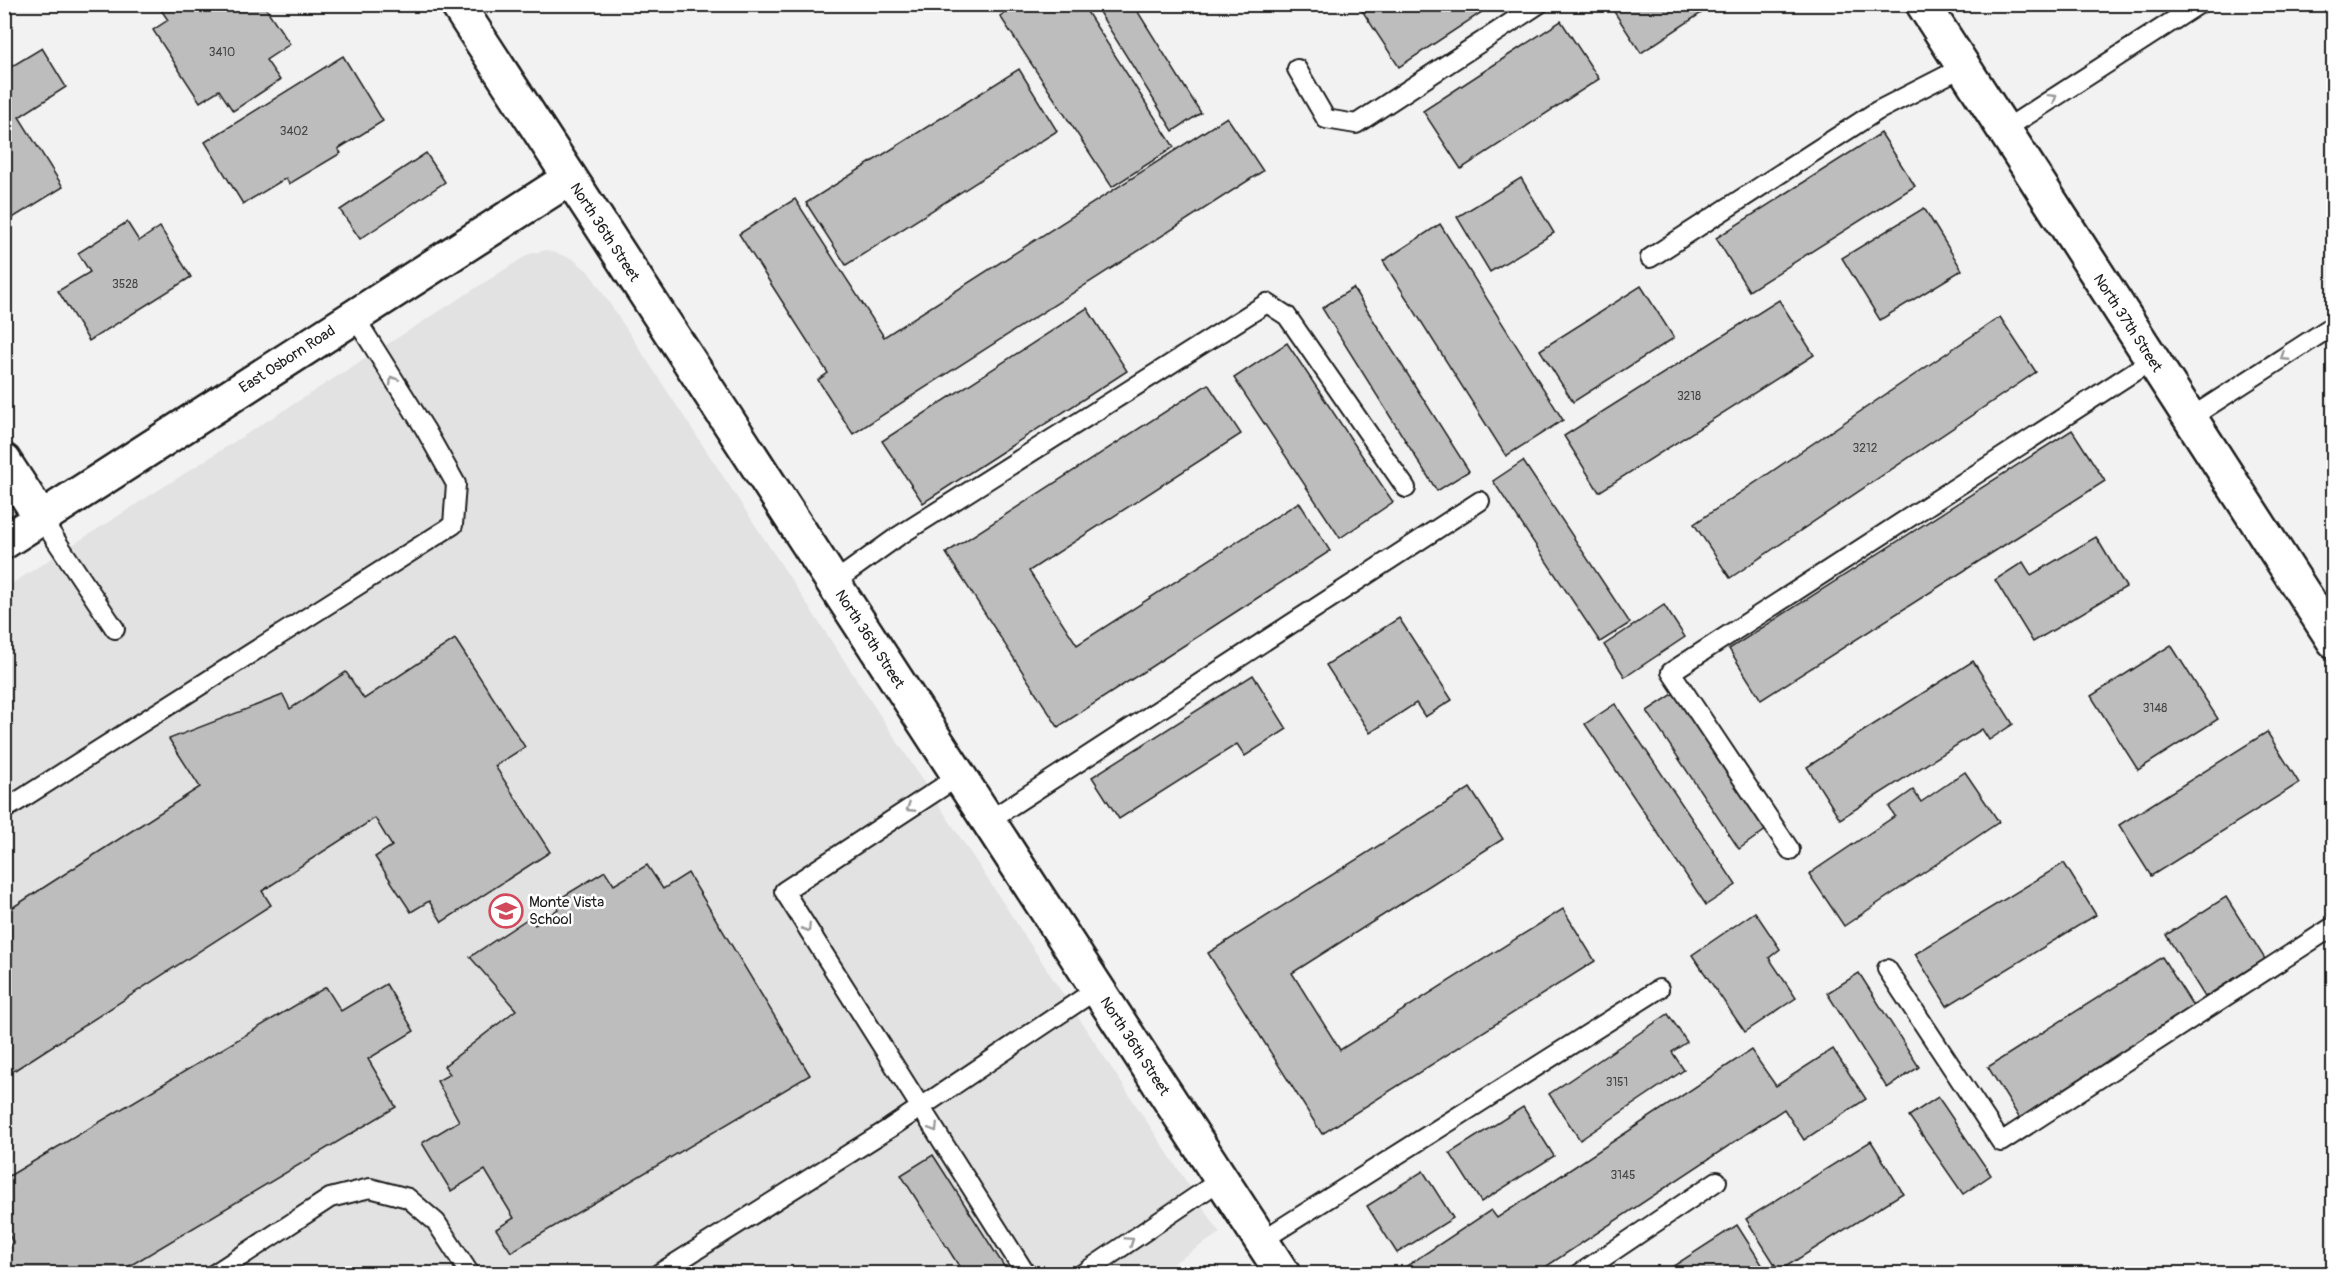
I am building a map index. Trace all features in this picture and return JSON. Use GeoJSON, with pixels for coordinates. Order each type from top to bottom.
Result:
{"type":"FeatureCollection","features":[{"type":"Feature","properties":{"kind":"main road","name":"North 36th Street"},"geometry":{"type":"LineString","coordinates":[[457,4],[1283,1274]]}},
{"type":"Feature","properties":{"kind":"main road","name":"North 37th Street"},"geometry":{"type":"LineString","coordinates":[[1923,4],[2334,641]]}},
{"type":"Feature","properties":{"kind":"main road","name":"East Osborn Road"},"geometry":{"type":"LineString","coordinates":[[4,542],[570,178]]}},
{"type":"Feature","properties":{"kind":"main road"},"geometry":{"type":"LineString","coordinates":[[4,461],[41,518]]}},
{"type":"Feature","properties":{"kind":"lane"},"geometry":{"type":"LineString","coordinates":[[1297,69],[1326,119],[1356,124],[1539,4]]}},
{"type":"Feature","properties":{"kind":"lane"},"geometry":{"type":"LineString","coordinates":[[2004,130],[2199,4]]}},
{"type":"Feature","properties":{"kind":"lane"},"geometry":{"type":"LineString","coordinates":[[1650,258],[1877,111],[1963,67]]}},
{"type":"Feature","properties":{"kind":"lane"},"geometry":{"type":"LineString","coordinates":[[834,583],[897,537],[1267,303],[1287,316],[1406,488]]}},
{"type":"Feature","properties":{"kind":"lane"},"geometry":{"type":"LineString","coordinates":[[4,810],[453,525],[456,484],[425,429],[354,316]]}},
{"type":"Feature","properties":{"kind":"lane"},"geometry":{"type":"LineString","coordinates":[[2190,418],[2334,325]]}},
{"type":"Feature","properties":{"kind":"lane"},"geometry":{"type":"LineString","coordinates":[[1790,850],[1671,672],[2152,360]]}},
{"type":"Feature","properties":{"kind":"lane"},"geometry":{"type":"LineString","coordinates":[[988,821],[1480,501]]}},
{"type":"Feature","properties":{"kind":"lane"},"geometry":{"type":"LineString","coordinates":[[41,518],[115,629]]}},
{"type":"Feature","properties":{"kind":"lane"},"geometry":{"type":"LineString","coordinates":[[959,776],[784,891],[1026,1274]]}},
{"type":"Feature","properties":{"kind":"lane"},"geometry":{"type":"LineString","coordinates":[[1887,969],[2001,1142],[2334,926]]}},
{"type":"Feature","properties":{"kind":"lane"},"geometry":{"type":"LineString","coordinates":[[658,1274],[921,1107],[1097,989]]}},
{"type":"Feature","properties":{"kind":"lane"},"geometry":{"type":"LineString","coordinates":[[1261,1241],[1659,989]]}},
{"type":"Feature","properties":{"kind":"lane"},"geometry":{"type":"LineString","coordinates":[[1082,1274],[1222,1179]]}},
{"type":"Feature","properties":{"kind":"lane"},"geometry":{"type":"LineString","coordinates":[[1579,1274],[1717,1181]]}},
{"type":"Feature","properties":{"kind":"lane"},"geometry":{"type":"LineString","coordinates":[[214,1274],[330,1198],[370,1188],[408,1198],[436,1222],[470,1274]]}},
{"type":"Feature","properties":{"kind":"shaded area","name":"Monte Vista School"},"geometry":{"type":"Polygon","coordinates":[[[547,250],[573,259],[589,272],[1220,1233],[1157,1274],[5,1274],[5,588],[529,254],[547,250]]]}},
{"type":"Feature","properties":{"kind":"building"},"geometry":{"type":"Polygon","coordinates":[[[157,4],[263,4],[290,44],[266,60],[280,80],[233,111],[219,90],[200,102],[153,30],[168,20],[157,4]]]}},
{"type":"Feature","properties":{"kind":"building"},"geometry":{"type":"Polygon","coordinates":[[[1018,4],[1082,4],[1174,147],[1112,187],[1000,16],[1018,4]]]}},
{"type":"Feature","properties":{"kind":"building"},"geometry":{"type":"Polygon","coordinates":[[[1094,4],[1133,4],[1201,113],[1173,131],[1094,4]]]}},
{"type":"Feature","properties":{"kind":"building"},"geometry":{"type":"Polygon","coordinates":[[[1367,4],[1494,4],[1399,67],[1361,9],[1367,4]]]}},
{"type":"Feature","properties":{"kind":"building"},"geometry":{"type":"Polygon","coordinates":[[[1609,4],[1715,4],[1641,53],[1609,4]]]}},
{"type":"Feature","properties":{"kind":"building"},"geometry":{"type":"Polygon","coordinates":[[[1561,21],[1599,79],[1461,169],[1423,111],[1561,21]]]}},
{"type":"Feature","properties":{"kind":"building"},"geometry":{"type":"Polygon","coordinates":[[[42,48],[66,87],[19,117],[63,187],[11,219],[4,209],[4,71],[42,48]]]}},
{"type":"Feature","properties":{"kind":"building"},"geometry":{"type":"Polygon","coordinates":[[[343,56],[383,121],[338,149],[341,153],[289,184],[286,178],[243,204],[205,142],[343,56]]]}},
{"type":"Feature","properties":{"kind":"building"},"geometry":{"type":"Polygon","coordinates":[[[1019,69],[1057,131],[846,265],[806,203],[1019,69]]]}},
{"type":"Feature","properties":{"kind":"building"},"geometry":{"type":"Polygon","coordinates":[[[1227,117],[1263,171],[853,434],[818,380],[828,373],[739,234],[795,199],[884,337],[1227,117]]]}},
{"type":"Feature","properties":{"kind":"building"},"geometry":{"type":"Polygon","coordinates":[[[1881,133],[1915,186],[1749,291],[1716,238],[1881,133]]]}},
{"type":"Feature","properties":{"kind":"building"},"geometry":{"type":"Polygon","coordinates":[[[426,153],[445,182],[360,239],[340,210],[426,153]]]}},
{"type":"Feature","properties":{"kind":"building"},"geometry":{"type":"Polygon","coordinates":[[[1521,178],[1554,233],[1490,272],[1457,217],[1521,178]]]}},
{"type":"Feature","properties":{"kind":"building"},"geometry":{"type":"Polygon","coordinates":[[[1924,208],[1962,270],[1880,320],[1842,258],[1924,208]]]}},
{"type":"Feature","properties":{"kind":"building"},"geometry":{"type":"Polygon","coordinates":[[[127,222],[139,241],[160,227],[191,277],[89,341],[58,291],[90,272],[78,253],[127,222]]]}},
{"type":"Feature","properties":{"kind":"building"},"geometry":{"type":"Polygon","coordinates":[[[1440,224],[1563,420],[1506,456],[1383,261],[1440,224]]]}},
{"type":"Feature","properties":{"kind":"building"},"geometry":{"type":"Polygon","coordinates":[[[1641,286],[1674,338],[1573,402],[1540,350],[1641,286]]]}},
{"type":"Feature","properties":{"kind":"building"},"geometry":{"type":"Polygon","coordinates":[[[1353,288],[1469,471],[1437,491],[1322,308],[1353,288]]]}},
{"type":"Feature","properties":{"kind":"building"},"geometry":{"type":"Polygon","coordinates":[[[1779,300],[1814,355],[1599,492],[1564,436],[1779,300]]]}},
{"type":"Feature","properties":{"kind":"building"},"geometry":{"type":"Polygon","coordinates":[[[1087,308],[1127,371],[923,503],[882,441],[1087,308]]]}},
{"type":"Feature","properties":{"kind":"building"},"geometry":{"type":"Polygon","coordinates":[[[2000,317],[2036,372],[1730,578],[1694,524],[2000,317]]]}},
{"type":"Feature","properties":{"kind":"building"},"geometry":{"type":"Polygon","coordinates":[[[1287,343],[1393,502],[1340,538],[1234,378],[1287,343]]]}},
{"type":"Feature","properties":{"kind":"building"},"geometry":{"type":"Polygon","coordinates":[[[1208,384],[1241,434],[1029,571],[1077,645],[1299,502],[1330,551],[1058,727],[946,553],[1208,384]]]}},
{"type":"Feature","properties":{"kind":"building"},"geometry":{"type":"Polygon","coordinates":[[[2072,430],[2105,481],[1761,700],[1729,649],[2072,430]]]}},
{"type":"Feature","properties":{"kind":"building"},"geometry":{"type":"Polygon","coordinates":[[[1523,461],[1630,623],[1600,642],[1493,481],[1523,461]]]}},
{"type":"Feature","properties":{"kind":"building"},"geometry":{"type":"Polygon","coordinates":[[[2096,537],[2126,587],[2033,642],[1995,580],[2023,562],[2031,575],[2096,537]]]}},
{"type":"Feature","properties":{"kind":"building"},"geometry":{"type":"Polygon","coordinates":[[[1664,605],[1685,637],[1625,677],[1604,645],[1664,605]]]}},
{"type":"Feature","properties":{"kind":"building"},"geometry":{"type":"Polygon","coordinates":[[[1399,618],[1452,700],[1425,717],[1416,703],[1370,733],[1326,665],[1399,618]]]}},
{"type":"Feature","properties":{"kind":"building"},"geometry":{"type":"Polygon","coordinates":[[[455,639],[525,747],[495,766],[550,852],[442,922],[429,901],[411,912],[375,857],[392,846],[375,818],[262,891],[271,905],[4,1077],[4,913],[200,787],[169,739],[283,695],[290,709],[346,672],[364,699],[455,639]]]}},
{"type":"Feature","properties":{"kind":"building"},"geometry":{"type":"Polygon","coordinates":[[[2171,645],[2218,719],[2138,770],[2091,696],[2171,645]]]}},
{"type":"Feature","properties":{"kind":"building"},"geometry":{"type":"Polygon","coordinates":[[[1973,661],[2013,724],[1989,740],[1982,729],[1840,819],[1807,767],[1973,661]]]}},
{"type":"Feature","properties":{"kind":"building"},"geometry":{"type":"Polygon","coordinates":[[[1253,675],[1287,729],[1245,756],[1237,744],[1119,819],[1092,777],[1253,675]]]}},
{"type":"Feature","properties":{"kind":"building"},"geometry":{"type":"Polygon","coordinates":[[[1676,692],[1767,829],[1739,849],[1647,711],[1676,692]]]}},
{"type":"Feature","properties":{"kind":"building"},"geometry":{"type":"Polygon","coordinates":[[[1615,704],[1736,885],[1706,905],[1585,724],[1615,704]]]}},
{"type":"Feature","properties":{"kind":"building"},"geometry":{"type":"Polygon","coordinates":[[[2267,732],[2299,783],[2151,876],[2119,825],[2267,732]]]}},
{"type":"Feature","properties":{"kind":"building"},"geometry":{"type":"Polygon","coordinates":[[[1965,772],[1999,822],[1844,926],[1809,874],[1895,816],[1889,807],[1913,790],[1921,802],[1965,772]]]}},
{"type":"Feature","properties":{"kind":"building"},"geometry":{"type":"Polygon","coordinates":[[[1470,788],[1503,839],[1292,973],[1340,1050],[1563,909],[1595,961],[1322,1134],[1208,953],[1470,788]]]}},
{"type":"Feature","properties":{"kind":"building"},"geometry":{"type":"Polygon","coordinates":[[[2064,863],[2096,915],[1947,1006],[1915,954],[2064,863]]]}},
{"type":"Feature","properties":{"kind":"building"},"geometry":{"type":"Polygon","coordinates":[[[647,865],[663,889],[688,873],[810,1075],[511,1252],[496,1229],[514,1218],[485,1170],[451,1191],[422,1143],[459,1121],[437,1081],[450,1074],[444,1066],[516,1010],[470,957],[530,917],[535,925],[558,909],[554,902],[605,871],[614,885],[647,865]]]}},
{"type":"Feature","properties":{"kind":"building"},"geometry":{"type":"Polygon","coordinates":[[[2226,897],[2265,959],[2205,997],[2166,935],[2226,897]]]}},
{"type":"Feature","properties":{"kind":"building"},"geometry":{"type":"Polygon","coordinates":[[[1755,912],[1780,949],[1769,958],[1796,998],[1745,1032],[1692,955],[1755,912]]]}},
{"type":"Feature","properties":{"kind":"building"},"geometry":{"type":"Polygon","coordinates":[[[2162,957],[2195,1009],[2020,1119],[1988,1067],[2162,957]]]}},
{"type":"Feature","properties":{"kind":"building"},"geometry":{"type":"Polygon","coordinates":[[[1859,973],[1919,1067],[1887,1088],[1827,993],[1859,973]]]}},
{"type":"Feature","properties":{"kind":"building"},"geometry":{"type":"Polygon","coordinates":[[[386,984],[414,1031],[368,1059],[396,1107],[116,1274],[13,1274],[4,1259],[4,1249],[14,1243],[4,1228],[4,1179],[326,987],[341,1011],[386,984]]]}},
{"type":"Feature","properties":{"kind":"building"},"geometry":{"type":"Polygon","coordinates":[[[1668,1014],[1687,1042],[1672,1052],[1684,1070],[1580,1140],[1549,1094],[1668,1014]]]}},
{"type":"Feature","properties":{"kind":"building"},"geometry":{"type":"Polygon","coordinates":[[[1833,1049],[1866,1099],[1804,1140],[1784,1109],[1535,1274],[1399,1271],[1491,1210],[1497,1218],[1751,1050],[1776,1086],[1833,1049]]]}},
{"type":"Feature","properties":{"kind":"building"},"geometry":{"type":"Polygon","coordinates":[[[1938,1097],[1991,1175],[1963,1194],[1909,1116],[1938,1097]]]}},
{"type":"Feature","properties":{"kind":"building"},"geometry":{"type":"Polygon","coordinates":[[[1523,1107],[1554,1156],[1481,1202],[1450,1153],[1523,1107]]]}},
{"type":"Feature","properties":{"kind":"building"},"geometry":{"type":"Polygon","coordinates":[[[1871,1141],[1903,1193],[1779,1271],[1746,1219],[1871,1141]]]}},
{"type":"Feature","properties":{"kind":"building"},"geometry":{"type":"Polygon","coordinates":[[[933,1155],[1009,1274],[964,1274],[901,1175],[933,1155]]]}},
{"type":"Feature","properties":{"kind":"building"},"geometry":{"type":"Polygon","coordinates":[[[1423,1171],[1453,1218],[1397,1253],[1367,1206],[1423,1171]]]}},
{"type":"Feature","properties":{"kind":"building"},"geometry":{"type":"Polygon","coordinates":[[[1737,1225],[1768,1274],[1661,1274],[1737,1225]]]}},
{"type":"Feature","properties":{"kind":"place","name":"Monte Vista School"},"geometry":{"type":"Point","coordinates":[506,911]}}]}
